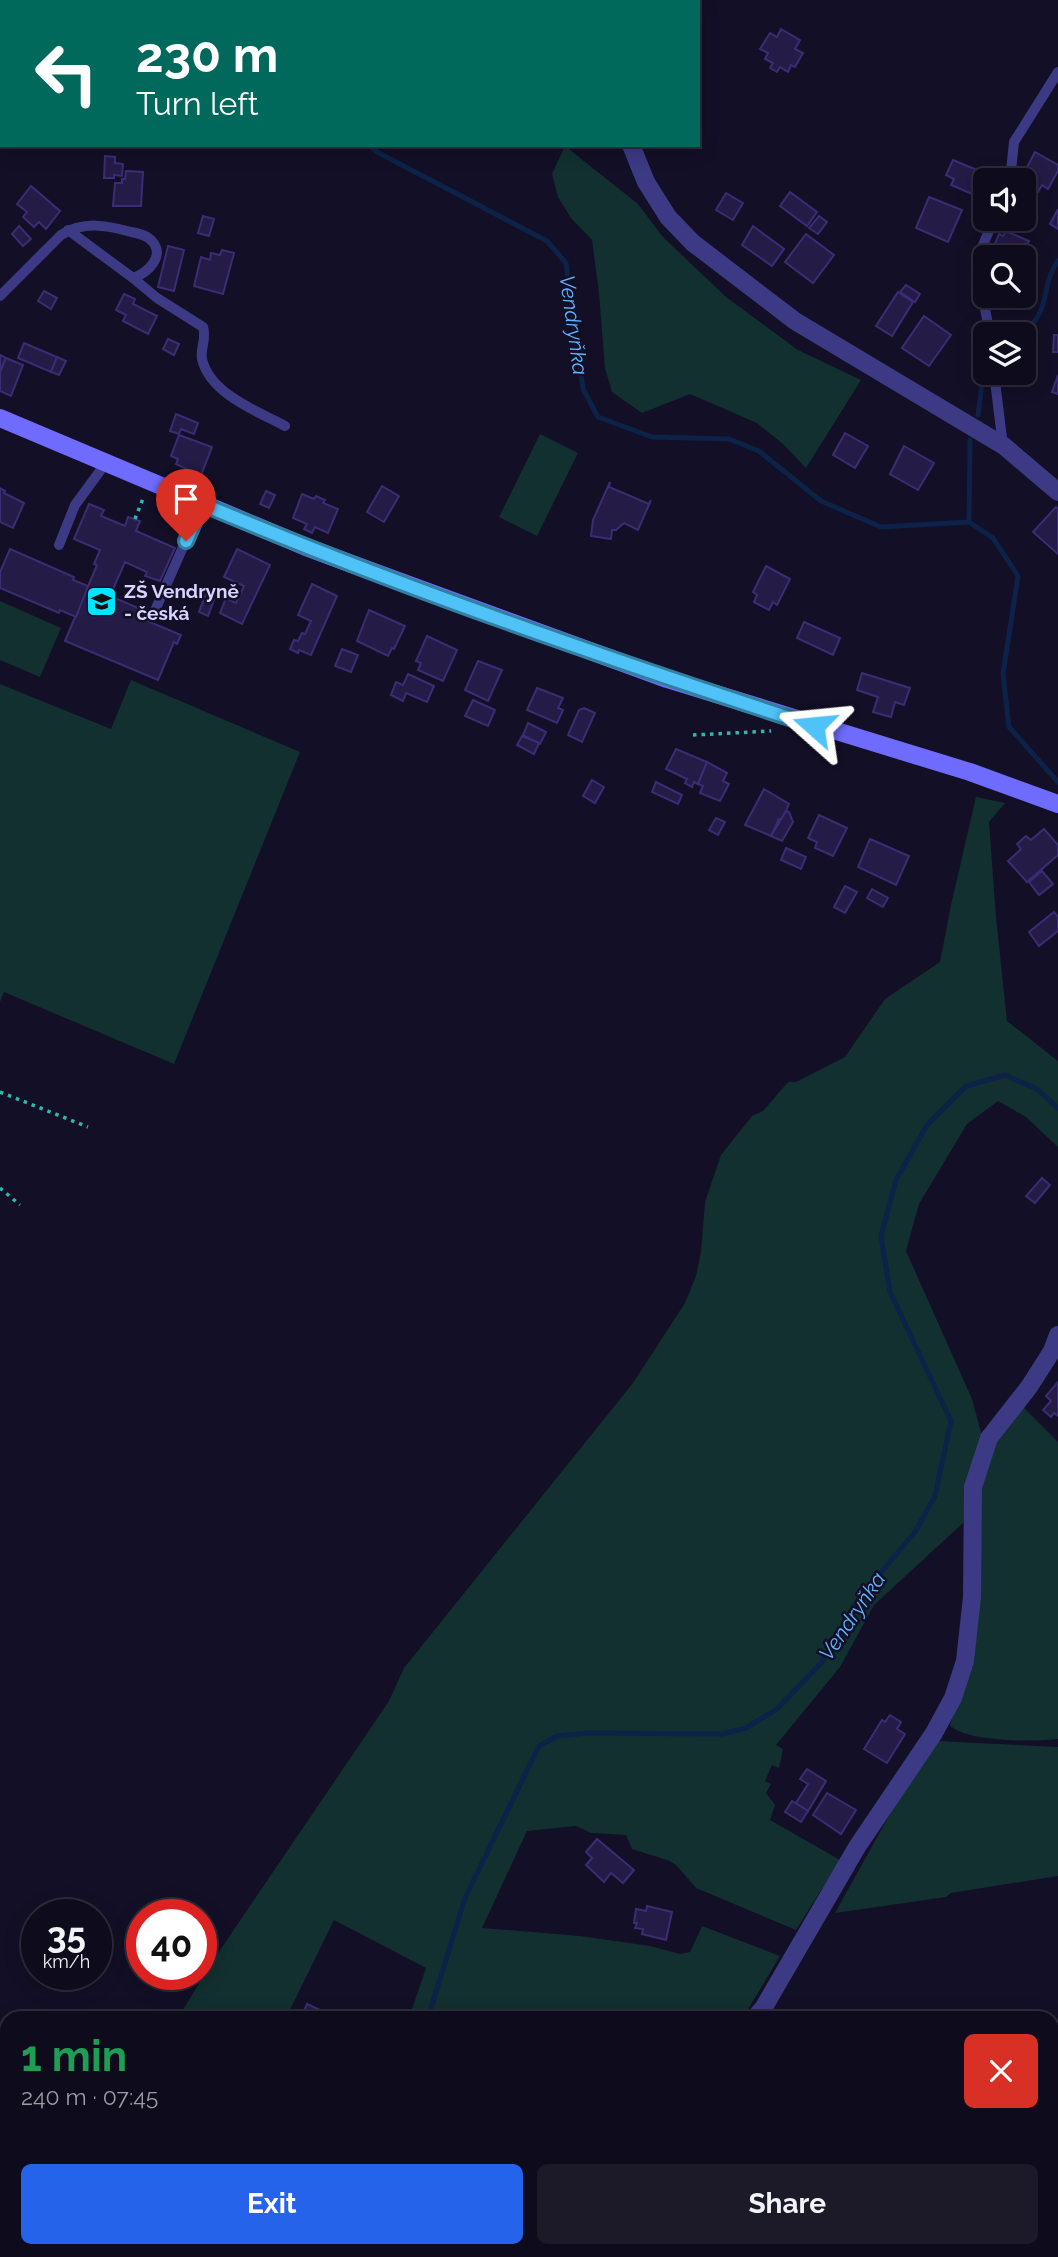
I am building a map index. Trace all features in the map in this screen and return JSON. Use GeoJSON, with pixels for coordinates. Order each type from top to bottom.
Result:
{"type":"FeatureCollection","features":[{"type":"Feature","properties":{"kind":"street"},"geometry":{"type":"LineString","coordinates":[[632,147],[646,182],[668,217],[693,243],[795,321],[1004,446],[1058,492]]}},
{"type":"Feature","properties":{"kind":"street"},"geometry":{"type":"LineString","coordinates":[[0,418],[330,556],[667,678],[970,772],[1058,804]]}},
{"type":"Feature","properties":{"kind":"street"},"geometry":{"type":"LineString","coordinates":[[761,2011],[857,1847],[934,1733],[953,1698],[965,1661],[971,1610],[973,1488],[989,1438],[1030,1387],[1052,1352],[1058,1335]]}},
{"type":"Feature","properties":{"kind":"lane"},"geometry":{"type":"LineString","coordinates":[[1011,168],[1014,142],[1058,72]]}},
{"type":"Feature","properties":{"kind":"lane"},"geometry":{"type":"LineString","coordinates":[[0,296],[68,230],[87,225],[108,226],[141,234],[152,240],[156,250],[155,261],[150,269],[133,278]]}},
{"type":"Feature","properties":{"kind":"lane"},"geometry":{"type":"LineString","coordinates":[[68,230],[157,298],[203,327],[205,332],[202,358],[208,372],[225,392],[285,426]]}},
{"type":"Feature","properties":{"kind":"lane"},"geometry":{"type":"LineString","coordinates":[[988,322],[979,279],[980,252],[990,231]]}},
{"type":"Feature","properties":{"kind":"lane"},"geometry":{"type":"LineString","coordinates":[[996,385],[1004,446]]}},
{"type":"Feature","properties":{"kind":"lane"},"geometry":{"type":"LineString","coordinates":[[59,545],[75,505],[100,471],[103,462]]}},
{"type":"Feature","properties":{"kind":"lane"},"geometry":{"type":"LineString","coordinates":[[153,615],[202,504]]}},
{"type":"Feature","properties":{"kind":"path"},"geometry":{"type":"LineString","coordinates":[[135,519],[146,491]]}},
{"type":"Feature","properties":{"kind":"path"},"geometry":{"type":"LineString","coordinates":[[693,735],[762,733]]}},
{"type":"Feature","properties":{"kind":"path"},"geometry":{"type":"LineString","coordinates":[[0,1092],[88,1127]]}},
{"type":"Feature","properties":{"kind":"path"},"geometry":{"type":"LineString","coordinates":[[0,1188],[20,1205]]}},
{"type":"Feature","properties":{"kind":"green space"},"geometry":{"type":"Polygon","coordinates":[[[566,147],[638,204],[662,236],[726,297],[798,350],[861,380],[806,468],[783,444],[757,423],[690,394],[642,413],[612,392],[605,368],[592,240],[571,218],[558,197],[552,174],[566,147]]]}},
{"type":"Feature","properties":{"kind":"green space"},"geometry":{"type":"Polygon","coordinates":[[[540,434],[578,453],[537,536],[499,517],[540,434]]]}},
{"type":"Feature","properties":{"kind":"green space"},"geometry":{"type":"Polygon","coordinates":[[[0,601],[61,628],[40,677],[0,660],[0,601]]]}},
{"type":"Feature","properties":{"kind":"green space"},"geometry":{"type":"Polygon","coordinates":[[[131,680],[300,752],[174,1064],[4,992],[0,1002],[0,684],[111,729],[131,680]]]}},
{"type":"Feature","properties":{"kind":"green space"},"geometry":{"type":"Polygon","coordinates":[[[976,797],[1005,803],[989,822],[1007,1021],[1058,1061],[1058,1147],[1026,1117],[998,1101],[967,1124],[919,1204],[906,1251],[972,1399],[982,1436],[963,1523],[874,1605],[840,1667],[776,1745],[783,1749],[779,1768],[772,1765],[765,1781],[771,1784],[766,1793],[775,1805],[770,1820],[840,1860],[796,1930],[696,1888],[670,1861],[632,1849],[626,1835],[591,1833],[576,1826],[527,1831],[482,1928],[580,1936],[650,1946],[680,1954],[690,1952],[702,1926],[780,1956],[747,2011],[411,2011],[426,1968],[334,1920],[289,2011],[182,2011],[195,1990],[217,1990],[217,1955],[389,1701],[404,1668],[633,1383],[685,1303],[696,1276],[701,1252],[705,1202],[721,1155],[752,1116],[763,1111],[788,1082],[796,1082],[845,1057],[885,999],[940,962],[976,797]]]}},
{"type":"Feature","properties":{"kind":"green space"},"geometry":{"type":"Polygon","coordinates":[[[1024,1408],[1058,1442],[1058,1739],[1048,1740],[985,1738],[958,1731],[950,1725],[968,1673],[973,1666],[971,1661],[980,1494],[986,1459],[1015,1414],[1024,1408]]]}},
{"type":"Feature","properties":{"kind":"green space"},"geometry":{"type":"Polygon","coordinates":[[[938,1741],[1058,1747],[1058,1876],[951,1893],[946,1897],[835,1913],[910,1778],[938,1741]]]}},
{"type":"Feature","properties":{"kind":"building"},"geometry":{"type":"Polygon","coordinates":[[[781,29],[800,40],[795,49],[803,53],[795,67],[791,65],[788,72],[780,67],[777,72],[770,68],[773,63],[765,59],[768,53],[760,49],[770,33],[777,37],[781,29]]]}},
{"type":"Feature","properties":{"kind":"building"},"geometry":{"type":"Polygon","coordinates":[[[1035,152],[1058,165],[1058,171],[1048,189],[1042,185],[1038,192],[1036,168],[1027,168],[1035,152]]]}},
{"type":"Feature","properties":{"kind":"building"},"geometry":{"type":"Polygon","coordinates":[[[105,156],[115,157],[115,163],[123,164],[122,176],[104,178],[105,156]]]}},
{"type":"Feature","properties":{"kind":"building"},"geometry":{"type":"Polygon","coordinates":[[[953,160],[973,168],[973,194],[951,185],[954,179],[946,175],[953,160]]]}},
{"type":"Feature","properties":{"kind":"building"},"geometry":{"type":"Polygon","coordinates":[[[126,171],[143,172],[141,206],[113,206],[115,183],[122,183],[126,171]]]}},
{"type":"Feature","properties":{"kind":"building"},"geometry":{"type":"Polygon","coordinates":[[[31,186],[60,211],[46,229],[39,222],[34,227],[23,217],[27,212],[17,204],[31,186]]]}},
{"type":"Feature","properties":{"kind":"building"},"geometry":{"type":"Polygon","coordinates":[[[790,192],[817,212],[807,226],[780,206],[790,192]]]}},
{"type":"Feature","properties":{"kind":"building"},"geometry":{"type":"Polygon","coordinates":[[[726,193],[743,203],[733,220],[716,210],[726,193]]]}},
{"type":"Feature","properties":{"kind":"building"},"geometry":{"type":"Polygon","coordinates":[[[929,197],[962,210],[948,242],[916,228],[929,197]]]}},
{"type":"Feature","properties":{"kind":"building"},"geometry":{"type":"Polygon","coordinates":[[[1058,209],[1058,229],[1050,224],[1058,209]]]}},
{"type":"Feature","properties":{"kind":"building"},"geometry":{"type":"Polygon","coordinates":[[[203,216],[214,219],[209,236],[198,233],[203,216]]]}},
{"type":"Feature","properties":{"kind":"building"},"geometry":{"type":"Polygon","coordinates":[[[819,216],[827,222],[818,234],[809,228],[819,216]]]}},
{"type":"Feature","properties":{"kind":"building"},"geometry":{"type":"Polygon","coordinates":[[[19,226],[31,239],[23,246],[12,234],[19,226]]]}},
{"type":"Feature","properties":{"kind":"building"},"geometry":{"type":"Polygon","coordinates":[[[753,226],[784,249],[772,266],[742,245],[753,226]]]}},
{"type":"Feature","properties":{"kind":"building"},"geometry":{"type":"Polygon","coordinates":[[[1006,231],[1029,241],[1027,245],[994,245],[999,234],[1003,236],[1006,231]]]}},
{"type":"Feature","properties":{"kind":"building"},"geometry":{"type":"Polygon","coordinates":[[[806,234],[834,255],[813,283],[785,262],[806,234]]]}},
{"type":"Feature","properties":{"kind":"building"},"geometry":{"type":"Polygon","coordinates":[[[168,246],[184,250],[174,291],[158,287],[168,246]]]}},
{"type":"Feature","properties":{"kind":"building"},"geometry":{"type":"Polygon","coordinates":[[[222,250],[234,253],[223,294],[194,286],[201,257],[210,260],[211,253],[220,255],[222,250]]]}},
{"type":"Feature","properties":{"kind":"building"},"geometry":{"type":"Polygon","coordinates":[[[906,285],[920,294],[915,302],[900,292],[906,285]]]}},
{"type":"Feature","properties":{"kind":"building"},"geometry":{"type":"Polygon","coordinates":[[[44,291],[57,298],[51,309],[38,301],[44,291]]]}},
{"type":"Feature","properties":{"kind":"building"},"geometry":{"type":"Polygon","coordinates":[[[898,292],[913,302],[892,336],[876,326],[898,292]]]}},
{"type":"Feature","properties":{"kind":"building"},"geometry":{"type":"Polygon","coordinates":[[[124,294],[135,299],[133,304],[157,316],[148,334],[123,321],[126,315],[116,310],[124,294]]]}},
{"type":"Feature","properties":{"kind":"building"},"geometry":{"type":"Polygon","coordinates":[[[924,316],[951,335],[929,366],[902,348],[924,316]]]}},
{"type":"Feature","properties":{"kind":"building"},"geometry":{"type":"Polygon","coordinates":[[[1054,335],[1058,335],[1058,352],[1053,352],[1054,335]]]}},
{"type":"Feature","properties":{"kind":"building"},"geometry":{"type":"Polygon","coordinates":[[[168,339],[179,344],[174,355],[163,349],[168,339]]]}},
{"type":"Feature","properties":{"kind":"building"},"geometry":{"type":"Polygon","coordinates":[[[24,343],[57,357],[51,372],[18,358],[24,343]]]}},
{"type":"Feature","properties":{"kind":"building"},"geometry":{"type":"Polygon","coordinates":[[[0,355],[6,358],[0,372],[0,355]]]}},
{"type":"Feature","properties":{"kind":"building"},"geometry":{"type":"Polygon","coordinates":[[[57,357],[66,361],[59,375],[51,372],[57,357]]]}},
{"type":"Feature","properties":{"kind":"building"},"geometry":{"type":"Polygon","coordinates":[[[6,358],[23,365],[11,396],[0,391],[0,372],[6,358]]]}},
{"type":"Feature","properties":{"kind":"building"},"geometry":{"type":"Polygon","coordinates":[[[1058,375],[1058,394],[1052,392],[1058,375]]]}},
{"type":"Feature","properties":{"kind":"building"},"geometry":{"type":"Polygon","coordinates":[[[176,414],[198,423],[194,434],[181,429],[179,434],[170,431],[176,414]]]}},
{"type":"Feature","properties":{"kind":"building"},"geometry":{"type":"Polygon","coordinates":[[[845,433],[868,446],[855,468],[833,455],[845,433]]]}},
{"type":"Feature","properties":{"kind":"building"},"geometry":{"type":"Polygon","coordinates":[[[179,435],[212,447],[200,478],[187,473],[189,470],[176,464],[178,459],[171,456],[179,435]]]}},
{"type":"Feature","properties":{"kind":"building"},"geometry":{"type":"Polygon","coordinates":[[[904,446],[934,463],[918,490],[890,474],[904,446]]]}},
{"type":"Feature","properties":{"kind":"building"},"geometry":{"type":"Polygon","coordinates":[[[610,482],[609,487],[649,504],[651,500],[638,530],[624,523],[612,530],[611,539],[591,536],[593,520],[610,482]]]}},
{"type":"Feature","properties":{"kind":"building"},"geometry":{"type":"Polygon","coordinates":[[[382,486],[399,496],[384,522],[367,512],[382,486]]]}},
{"type":"Feature","properties":{"kind":"building"},"geometry":{"type":"Polygon","coordinates":[[[0,488],[4,493],[24,503],[13,528],[0,522],[0,488]]]}},
{"type":"Feature","properties":{"kind":"building"},"geometry":{"type":"Polygon","coordinates":[[[266,491],[275,495],[269,508],[260,504],[266,491]]]}},
{"type":"Feature","properties":{"kind":"building"},"geometry":{"type":"Polygon","coordinates":[[[302,494],[314,499],[316,496],[325,500],[323,503],[338,509],[328,533],[315,527],[312,533],[304,529],[307,524],[293,518],[302,494]]]}},
{"type":"Feature","properties":{"kind":"building"},"geometry":{"type":"Polygon","coordinates":[[[89,504],[104,510],[101,516],[125,526],[128,517],[140,521],[136,531],[175,548],[160,581],[145,576],[147,572],[125,562],[110,596],[143,610],[140,618],[181,635],[177,644],[174,642],[158,680],[65,641],[97,565],[94,564],[100,550],[74,539],[89,504]]]}},
{"type":"Feature","properties":{"kind":"building"},"geometry":{"type":"Polygon","coordinates":[[[1056,507],[1058,509],[1058,554],[1033,532],[1056,507]]]}},
{"type":"Feature","properties":{"kind":"building"},"geometry":{"type":"Polygon","coordinates":[[[10,549],[74,577],[73,580],[88,586],[76,617],[60,610],[59,613],[0,588],[0,572],[10,549]]]}},
{"type":"Feature","properties":{"kind":"building"},"geometry":{"type":"Polygon","coordinates":[[[237,549],[270,565],[242,624],[220,613],[226,598],[236,603],[244,586],[224,577],[237,549]]]}},
{"type":"Feature","properties":{"kind":"building"},"geometry":{"type":"Polygon","coordinates":[[[766,566],[790,579],[777,605],[773,602],[769,610],[754,602],[757,595],[753,592],[766,566]]]}},
{"type":"Feature","properties":{"kind":"building"},"geometry":{"type":"Polygon","coordinates":[[[312,584],[337,596],[311,655],[290,649],[294,640],[298,641],[302,633],[305,634],[311,621],[298,615],[312,584]]]}},
{"type":"Feature","properties":{"kind":"building"},"geometry":{"type":"Polygon","coordinates":[[[206,593],[215,597],[208,616],[199,612],[206,593]]]}},
{"type":"Feature","properties":{"kind":"building"},"geometry":{"type":"Polygon","coordinates":[[[369,610],[405,626],[388,656],[357,641],[369,610]]]}},
{"type":"Feature","properties":{"kind":"building"},"geometry":{"type":"Polygon","coordinates":[[[804,622],[840,638],[833,655],[797,638],[804,622]]]}},
{"type":"Feature","properties":{"kind":"building"},"geometry":{"type":"Polygon","coordinates":[[[427,636],[457,650],[443,681],[418,670],[421,663],[416,661],[427,636]]]}},
{"type":"Feature","properties":{"kind":"building"},"geometry":{"type":"Polygon","coordinates":[[[342,649],[358,655],[351,672],[335,666],[342,649]]]}},
{"type":"Feature","properties":{"kind":"building"},"geometry":{"type":"Polygon","coordinates":[[[478,661],[502,670],[488,701],[465,690],[478,661]]]}},
{"type":"Feature","properties":{"kind":"building"},"geometry":{"type":"Polygon","coordinates":[[[862,673],[910,688],[904,705],[895,702],[891,717],[873,712],[878,697],[857,690],[862,673]]]}},
{"type":"Feature","properties":{"kind":"building"},"geometry":{"type":"Polygon","coordinates":[[[408,674],[434,686],[427,702],[406,693],[403,701],[391,695],[396,682],[403,685],[408,674]]]}},
{"type":"Feature","properties":{"kind":"building"},"geometry":{"type":"Polygon","coordinates":[[[537,688],[563,698],[558,708],[563,710],[557,723],[527,710],[537,688]]]}},
{"type":"Feature","properties":{"kind":"building"},"geometry":{"type":"Polygon","coordinates":[[[473,700],[495,710],[488,726],[465,716],[473,700]]]}},
{"type":"Feature","properties":{"kind":"building"},"geometry":{"type":"Polygon","coordinates":[[[584,708],[595,713],[582,742],[568,735],[579,710],[584,708]]]}},
{"type":"Feature","properties":{"kind":"building"},"geometry":{"type":"Polygon","coordinates":[[[528,723],[546,732],[540,744],[523,735],[528,723]]]}},
{"type":"Feature","properties":{"kind":"building"},"geometry":{"type":"Polygon","coordinates":[[[522,736],[539,743],[534,754],[517,745],[522,736]]]}},
{"type":"Feature","properties":{"kind":"building"},"geometry":{"type":"Polygon","coordinates":[[[676,749],[707,762],[698,784],[694,782],[692,787],[685,783],[687,779],[666,769],[676,749]]]}},
{"type":"Feature","properties":{"kind":"building"},"geometry":{"type":"Polygon","coordinates":[[[707,762],[727,773],[723,781],[729,784],[720,801],[700,793],[703,786],[698,784],[707,762]]]}},
{"type":"Feature","properties":{"kind":"building"},"geometry":{"type":"Polygon","coordinates":[[[592,780],[604,787],[595,803],[583,796],[592,780]]]}},
{"type":"Feature","properties":{"kind":"building"},"geometry":{"type":"Polygon","coordinates":[[[656,782],[682,795],[678,804],[652,792],[656,782]]]}},
{"type":"Feature","properties":{"kind":"building"},"geometry":{"type":"Polygon","coordinates":[[[764,789],[789,804],[771,836],[745,825],[764,789]]]}},
{"type":"Feature","properties":{"kind":"building"},"geometry":{"type":"Polygon","coordinates":[[[786,811],[793,822],[782,841],[771,836],[786,811]]]}},
{"type":"Feature","properties":{"kind":"building"},"geometry":{"type":"Polygon","coordinates":[[[819,815],[847,828],[833,856],[815,848],[817,842],[808,838],[819,815]]]}},
{"type":"Feature","properties":{"kind":"building"},"geometry":{"type":"Polygon","coordinates":[[[716,818],[725,822],[718,835],[709,830],[716,818]]]}},
{"type":"Feature","properties":{"kind":"building"},"geometry":{"type":"Polygon","coordinates":[[[1044,829],[1058,845],[1058,855],[1027,882],[1008,861],[1021,849],[1017,844],[1026,836],[1031,840],[1044,829]]]}},
{"type":"Feature","properties":{"kind":"building"},"geometry":{"type":"Polygon","coordinates":[[[870,839],[909,856],[896,885],[858,867],[870,839]]]}},
{"type":"Feature","properties":{"kind":"building"},"geometry":{"type":"Polygon","coordinates":[[[786,848],[806,857],[801,869],[781,860],[786,848]]]}},
{"type":"Feature","properties":{"kind":"building"},"geometry":{"type":"Polygon","coordinates":[[[1042,871],[1053,884],[1039,895],[1029,882],[1042,871]]]}},
{"type":"Feature","properties":{"kind":"building"},"geometry":{"type":"Polygon","coordinates":[[[845,886],[857,892],[845,913],[834,907],[845,886]]]}},
{"type":"Feature","properties":{"kind":"building"},"geometry":{"type":"Polygon","coordinates":[[[872,889],[888,898],[883,907],[867,898],[872,889]]]}},
{"type":"Feature","properties":{"kind":"building"},"geometry":{"type":"Polygon","coordinates":[[[1054,912],[1058,917],[1058,931],[1039,946],[1029,932],[1054,912]]]}},
{"type":"Feature","properties":{"kind":"building"},"geometry":{"type":"Polygon","coordinates":[[[1042,1178],[1050,1185],[1035,1203],[1026,1196],[1042,1178]]]}},
{"type":"Feature","properties":{"kind":"building"},"geometry":{"type":"Polygon","coordinates":[[[1058,1382],[1058,1416],[1054,1413],[1051,1417],[1043,1410],[1051,1401],[1046,1396],[1058,1382]]]}},
{"type":"Feature","properties":{"kind":"building"},"geometry":{"type":"Polygon","coordinates":[[[890,1715],[901,1722],[897,1729],[905,1734],[887,1763],[864,1749],[882,1720],[885,1722],[890,1715]]]}},
{"type":"Feature","properties":{"kind":"building"},"geometry":{"type":"Polygon","coordinates":[[[807,1769],[826,1781],[808,1811],[796,1803],[808,1784],[800,1779],[807,1769]]]}},
{"type":"Feature","properties":{"kind":"building"},"geometry":{"type":"Polygon","coordinates":[[[827,1793],[856,1810],[841,1834],[813,1815],[827,1793]]]}},
{"type":"Feature","properties":{"kind":"building"},"geometry":{"type":"Polygon","coordinates":[[[792,1801],[808,1811],[801,1822],[785,1812],[792,1801]]]}},
{"type":"Feature","properties":{"kind":"building"},"geometry":{"type":"Polygon","coordinates":[[[597,1839],[634,1870],[623,1883],[611,1873],[604,1882],[586,1865],[592,1858],[586,1852],[597,1839]]]}},
{"type":"Feature","properties":{"kind":"building"},"geometry":{"type":"Polygon","coordinates":[[[647,1906],[672,1912],[666,1940],[642,1934],[643,1929],[635,1928],[636,1909],[646,1911],[647,1906]]]}},
{"type":"Feature","properties":{"kind":"building"},"geometry":{"type":"Polygon","coordinates":[[[307,2004],[320,2010],[320,2011],[304,2011],[307,2004]]]}},
{"type":"Feature","properties":{"kind":"waterway","name":"Vendryňka"},"geometry":{"type":"LineString","coordinates":[[371,147],[547,241],[566,263],[583,389],[598,417],[652,437],[729,439],[759,451],[821,501],[881,527],[969,522],[993,538],[1018,576],[1003,674],[1009,727],[1058,782]]}},
{"type":"Feature","properties":{"kind":"waterway"},"geometry":{"type":"LineString","coordinates":[[1034,322],[1042,308],[1052,271],[1058,261]]}},
{"type":"Feature","properties":{"kind":"waterway"},"geometry":{"type":"LineString","coordinates":[[978,415],[982,385]]}},
{"type":"Feature","properties":{"kind":"waterway"},"geometry":{"type":"LineString","coordinates":[[969,522],[970,440]]}},
{"type":"Feature","properties":{"kind":"waterway","name":"Vendryňka"},"geometry":{"type":"LineString","coordinates":[[430,2011],[465,1898],[539,1746],[557,1736],[587,1733],[722,1734],[746,1728],[777,1709],[822,1662],[857,1601],[915,1532],[935,1496],[951,1421],[890,1292],[881,1236],[896,1180],[927,1125],[966,1086],[1005,1075],[1037,1089],[1058,1108]]}},
{"type":"Feature","properties":{"kind":"place","name":"ZŠ Vendryně - česká"},"geometry":{"type":"Point","coordinates":[101,602]}},
{"type":"Feature","properties":{"kind":"route"},"geometry":{"type":"LineString","coordinates":[[186,541],[202,504],[306,547],[431,593],[667,678],[814,726]]}}]}
